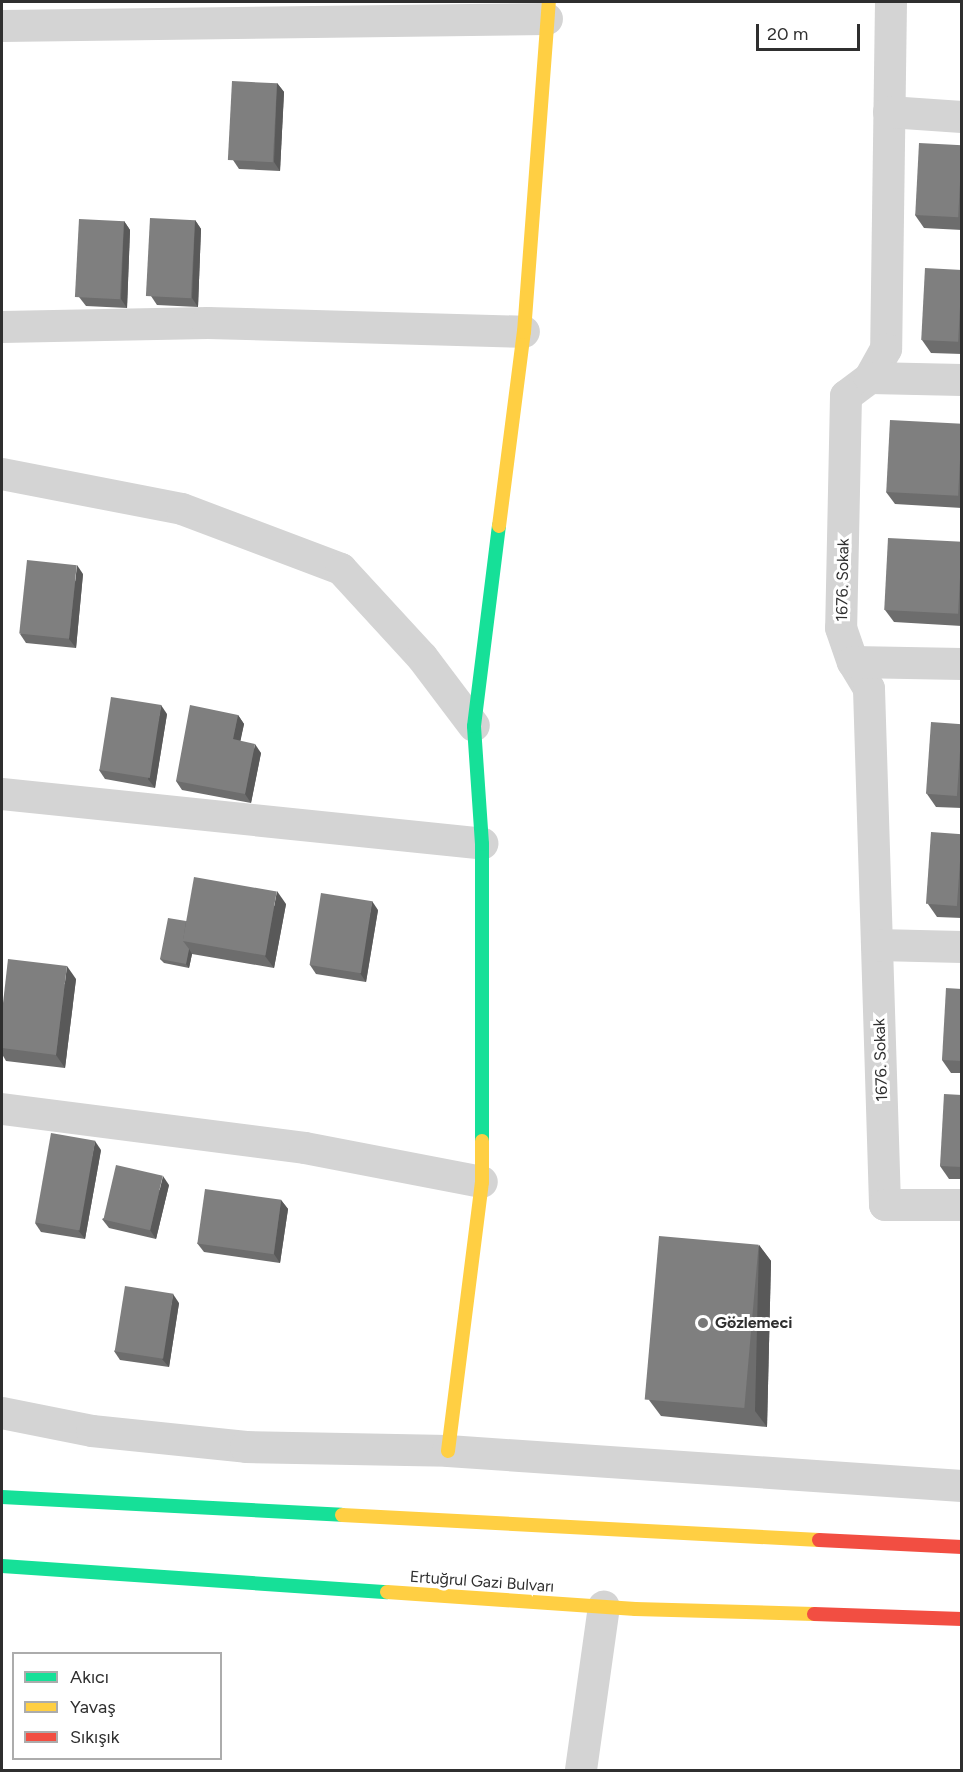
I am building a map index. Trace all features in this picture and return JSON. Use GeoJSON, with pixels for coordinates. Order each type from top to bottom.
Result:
{"type":"FeatureCollection","features":[{"type":"Feature","properties":{"kind":"main road"},"geometry":{"type":"LineString","coordinates":[[448,1450],[482,1182],[482,844],[474,726],[524,332],[548,10]]}},
{"type":"Feature","properties":{"kind":"main road"},"geometry":{"type":"LineString","coordinates":[[2,1497],[962,1547]]}},
{"type":"Feature","properties":{"kind":"main road","name":"Ertuğrul Gazi Bulvarı"},"geometry":{"type":"LineString","coordinates":[[2,1566],[604,1607],[962,1619]]}},
{"type":"Feature","properties":{"kind":"street","name":"1676. Sokak"},"geometry":{"type":"LineString","coordinates":[[891,2],[886,349],[870,378],[846,396],[842,628],[854,662],[869,689],[885,1205],[962,1205]]}},
{"type":"Feature","properties":{"kind":"street"},"geometry":{"type":"LineString","coordinates":[[2,26],[548,10]]}},
{"type":"Feature","properties":{"kind":"street"},"geometry":{"type":"LineString","coordinates":[[889,112],[962,117]]}},
{"type":"Feature","properties":{"kind":"street"},"geometry":{"type":"LineString","coordinates":[[2,327],[208,323],[524,332]]}},
{"type":"Feature","properties":{"kind":"street"},"geometry":{"type":"LineString","coordinates":[[870,378],[962,380]]}},
{"type":"Feature","properties":{"kind":"street"},"geometry":{"type":"LineString","coordinates":[[2,474],[182,509],[341,569],[422,657],[474,726]]}},
{"type":"Feature","properties":{"kind":"street"},"geometry":{"type":"LineString","coordinates":[[854,662],[962,664]]}},
{"type":"Feature","properties":{"kind":"street"},"geometry":{"type":"LineString","coordinates":[[2,794],[482,844]]}},
{"type":"Feature","properties":{"kind":"street"},"geometry":{"type":"LineString","coordinates":[[877,945],[962,947]]}},
{"type":"Feature","properties":{"kind":"street"},"geometry":{"type":"LineString","coordinates":[[2,1109],[305,1148],[482,1182]]}},
{"type":"Feature","properties":{"kind":"street"},"geometry":{"type":"LineString","coordinates":[[2,1413],[92,1431],[246,1447],[448,1450],[962,1486]]}},
{"type":"Feature","properties":{"kind":"street"},"geometry":{"type":"LineString","coordinates":[[581,1770],[604,1607]]}},
{"type":"Feature","properties":{"kind":"building"},"geometry":{"type":"Polygon","coordinates":[[[232,81],[277,83],[273,162],[228,160],[232,81]]]}},
{"type":"Feature","properties":{"kind":"building"},"geometry":{"type":"Polygon","coordinates":[[[919,143],[962,145],[958,217],[915,215],[919,143]]]}},
{"type":"Feature","properties":{"kind":"building"},"geometry":{"type":"Polygon","coordinates":[[[150,218],[195,220],[191,298],[146,296],[150,218]]]}},
{"type":"Feature","properties":{"kind":"building"},"geometry":{"type":"Polygon","coordinates":[[[79,219],[124,221],[120,299],[75,297],[79,219]]]}},
{"type":"Feature","properties":{"kind":"building"},"geometry":{"type":"Polygon","coordinates":[[[925,268],[962,270],[958,342],[921,340],[925,268]]]}},
{"type":"Feature","properties":{"kind":"building"},"geometry":{"type":"Polygon","coordinates":[[[890,420],[962,424],[958,496],[886,492],[890,420]]]}},
{"type":"Feature","properties":{"kind":"building"},"geometry":{"type":"Polygon","coordinates":[[[888,538],[962,542],[958,614],[884,610],[888,538]]]}},
{"type":"Feature","properties":{"kind":"building"},"geometry":{"type":"Polygon","coordinates":[[[27,560],[77,565],[69,639],[19,634],[27,560]]]}},
{"type":"Feature","properties":{"kind":"building"},"geometry":{"type":"Polygon","coordinates":[[[111,697],[161,705],[150,778],[99,770],[111,697]]]}},
{"type":"Feature","properties":{"kind":"building"},"geometry":{"type":"Polygon","coordinates":[[[190,705],[238,715],[233,739],[255,744],[245,794],[176,781],[190,705]]]}},
{"type":"Feature","properties":{"kind":"building"},"geometry":{"type":"Polygon","coordinates":[[[931,722],[962,724],[957,796],[926,794],[931,722]]]}},
{"type":"Feature","properties":{"kind":"building"},"geometry":{"type":"Polygon","coordinates":[[[931,832],[962,834],[957,906],[926,904],[931,832]]]}},
{"type":"Feature","properties":{"kind":"building"},"geometry":{"type":"Polygon","coordinates":[[[194,877],[277,892],[265,956],[183,941],[194,877]]]}},
{"type":"Feature","properties":{"kind":"building"},"geometry":{"type":"Polygon","coordinates":[[[321,893],[372,901],[361,973],[310,965],[321,893]]]}},
{"type":"Feature","properties":{"kind":"building"},"geometry":{"type":"Polygon","coordinates":[[[168,918],[186,921],[183,941],[189,949],[186,964],[160,959],[168,918]]]}},
{"type":"Feature","properties":{"kind":"building"},"geometry":{"type":"Polygon","coordinates":[[[8,959],[67,966],[56,1055],[2,1048],[2,1012],[8,959]]]}},
{"type":"Feature","properties":{"kind":"building"},"geometry":{"type":"Polygon","coordinates":[[[946,988],[962,989],[962,1061],[942,1060],[946,988]]]}},
{"type":"Feature","properties":{"kind":"building"},"geometry":{"type":"Polygon","coordinates":[[[944,1094],[962,1095],[962,1167],[940,1166],[944,1094]]]}},
{"type":"Feature","properties":{"kind":"building"},"geometry":{"type":"Polygon","coordinates":[[[51,1133],[95,1141],[80,1230],[35,1223],[51,1133]]]}},
{"type":"Feature","properties":{"kind":"building"},"geometry":{"type":"Polygon","coordinates":[[[116,1165],[163,1176],[150,1230],[103,1220],[116,1165]]]}},
{"type":"Feature","properties":{"kind":"building"},"geometry":{"type":"Polygon","coordinates":[[[205,1189],[281,1200],[274,1254],[197,1243],[205,1189]]]}},
{"type":"Feature","properties":{"kind":"building"},"geometry":{"type":"Polygon","coordinates":[[[659,1236],[759,1245],[744,1408],[645,1399],[659,1236]]]}},
{"type":"Feature","properties":{"kind":"building"},"geometry":{"type":"Polygon","coordinates":[[[125,1286],[173,1294],[163,1359],[115,1351],[125,1286]]]}},
{"type":"Feature","properties":{"kind":"traffic: fast"},"geometry":{"type":"LineString","coordinates":[[482,1141],[482,844],[474,726],[499,526]]}},
{"type":"Feature","properties":{"kind":"traffic: fast"},"geometry":{"type":"LineString","coordinates":[[2,1497],[342,1515]]}},
{"type":"Feature","properties":{"kind":"traffic: fast"},"geometry":{"type":"LineString","coordinates":[[2,1566],[387,1592]]}},
{"type":"Feature","properties":{"kind":"traffic: slow"},"geometry":{"type":"LineString","coordinates":[[499,526],[524,332],[549,2]]}},
{"type":"Feature","properties":{"kind":"traffic: slow"},"geometry":{"type":"LineString","coordinates":[[448,1451],[482,1182],[482,1141]]}},
{"type":"Feature","properties":{"kind":"traffic: slow"},"geometry":{"type":"LineString","coordinates":[[342,1515],[819,1540]]}},
{"type":"Feature","properties":{"kind":"traffic: slow"},"geometry":{"type":"LineString","coordinates":[[387,1592],[635,1609],[814,1614]]}},
{"type":"Feature","properties":{"kind":"traffic: jam"},"geometry":{"type":"LineString","coordinates":[[819,1540],[962,1547]]}},
{"type":"Feature","properties":{"kind":"traffic: jam"},"geometry":{"type":"LineString","coordinates":[[814,1614],[962,1619]]}},
{"type":"Feature","properties":{"kind":"place","name":"Gözlemeci"},"geometry":{"type":"Point","coordinates":[703,1323]}}]}
